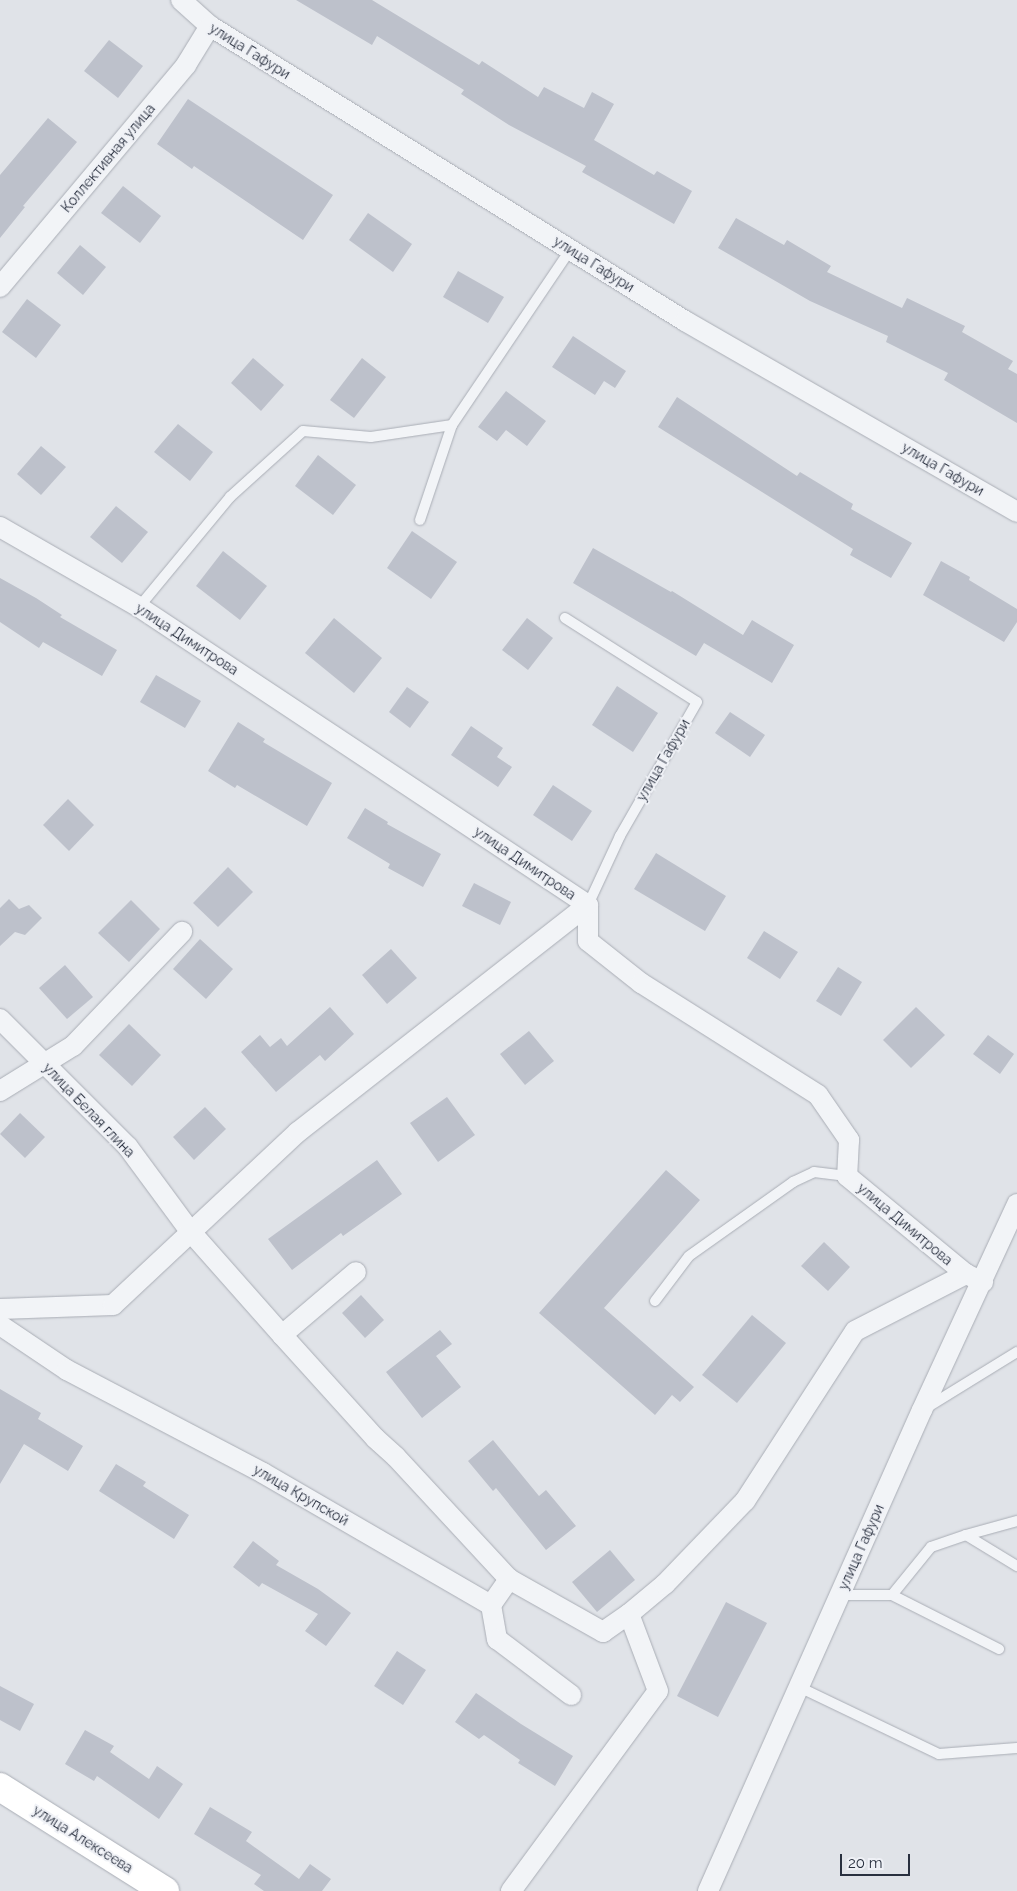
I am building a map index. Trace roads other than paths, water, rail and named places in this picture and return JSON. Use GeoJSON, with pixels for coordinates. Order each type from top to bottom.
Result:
{"type":"FeatureCollection","features":[{"type":"Feature","properties":{"kind":"main road","name":"улица Алексеева"},"geometry":{"type":"LineString","coordinates":[[0,1786],[165,1891]]}},
{"type":"Feature","properties":{"kind":"street","name":"улица Гафури"},"geometry":{"type":"LineString","coordinates":[[181,0],[210,26],[685,321],[1017,512]]}},
{"type":"Feature","properties":{"kind":"street","name":"Коллективная улица"},"geometry":{"type":"LineString","coordinates":[[0,287],[186,64],[210,26]]}},
{"type":"Feature","properties":{"kind":"street","name":"улица Димитрова"},"geometry":{"type":"LineString","coordinates":[[0,527],[139,606],[588,905],[588,941],[641,983],[818,1095],[849,1140],[847,1176],[974,1278]]}},
{"type":"Feature","properties":{"kind":"street"},"geometry":{"type":"LineString","coordinates":[[0,1309],[113,1304],[298,1132],[588,905]]}},
{"type":"Feature","properties":{"kind":"street"},"geometry":{"type":"LineString","coordinates":[[0,1091],[73,1046],[182,932]]}},
{"type":"Feature","properties":{"kind":"street","name":"улица Белая глина"},"geometry":{"type":"LineString","coordinates":[[0,1018],[128,1147],[190,1232],[375,1438],[396,1456],[509,1579],[603,1632],[628,1614]]}},
{"type":"Feature","properties":{"kind":"street","name":"улица Гафури"},"geometry":{"type":"LineString","coordinates":[[708,1891],[922,1410],[974,1278],[1017,1204]]}},
{"type":"Feature","properties":{"kind":"street"},"geometry":{"type":"LineString","coordinates":[[282,1335],[356,1272]]}},
{"type":"Feature","properties":{"kind":"street"},"geometry":{"type":"LineString","coordinates":[[511,1891],[658,1691],[628,1614],[665,1584],[745,1501],[855,1331],[974,1278]]}},
{"type":"Feature","properties":{"kind":"street","name":"улица Крупской"},"geometry":{"type":"LineString","coordinates":[[0,1325],[67,1370],[263,1473],[491,1605]]}},
{"type":"Feature","properties":{"kind":"street"},"geometry":{"type":"LineString","coordinates":[[509,1579],[491,1605],[497,1639],[571,1695]]}},
{"type":"Feature","properties":{"kind":"lane"},"geometry":{"type":"LineString","coordinates":[[420,520],[452,426],[570,250]]}},
{"type":"Feature","properties":{"kind":"lane"},"geometry":{"type":"LineString","coordinates":[[139,606],[230,497],[303,431],[371,437],[452,426]]}},
{"type":"Feature","properties":{"kind":"lane","name":"улица Гафури"},"geometry":{"type":"LineString","coordinates":[[565,618],[697,702],[620,836],[588,905]]}},
{"type":"Feature","properties":{"kind":"lane"},"geometry":{"type":"LineString","coordinates":[[655,1301],[689,1256],[793,1182],[814,1172],[847,1176]]}},
{"type":"Feature","properties":{"kind":"lane"},"geometry":{"type":"LineString","coordinates":[[922,1410],[1017,1352]]}},
{"type":"Feature","properties":{"kind":"lane"},"geometry":{"type":"LineString","coordinates":[[892,1595],[931,1547],[1017,1521]]}},
{"type":"Feature","properties":{"kind":"lane"},"geometry":{"type":"LineString","coordinates":[[966,1535],[1017,1566]]}},
{"type":"Feature","properties":{"kind":"lane"},"geometry":{"type":"LineString","coordinates":[[840,1595],[892,1595],[999,1649]]}},
{"type":"Feature","properties":{"kind":"lane"},"geometry":{"type":"LineString","coordinates":[[799,1688],[939,1754],[1016,1750]]}}]}
